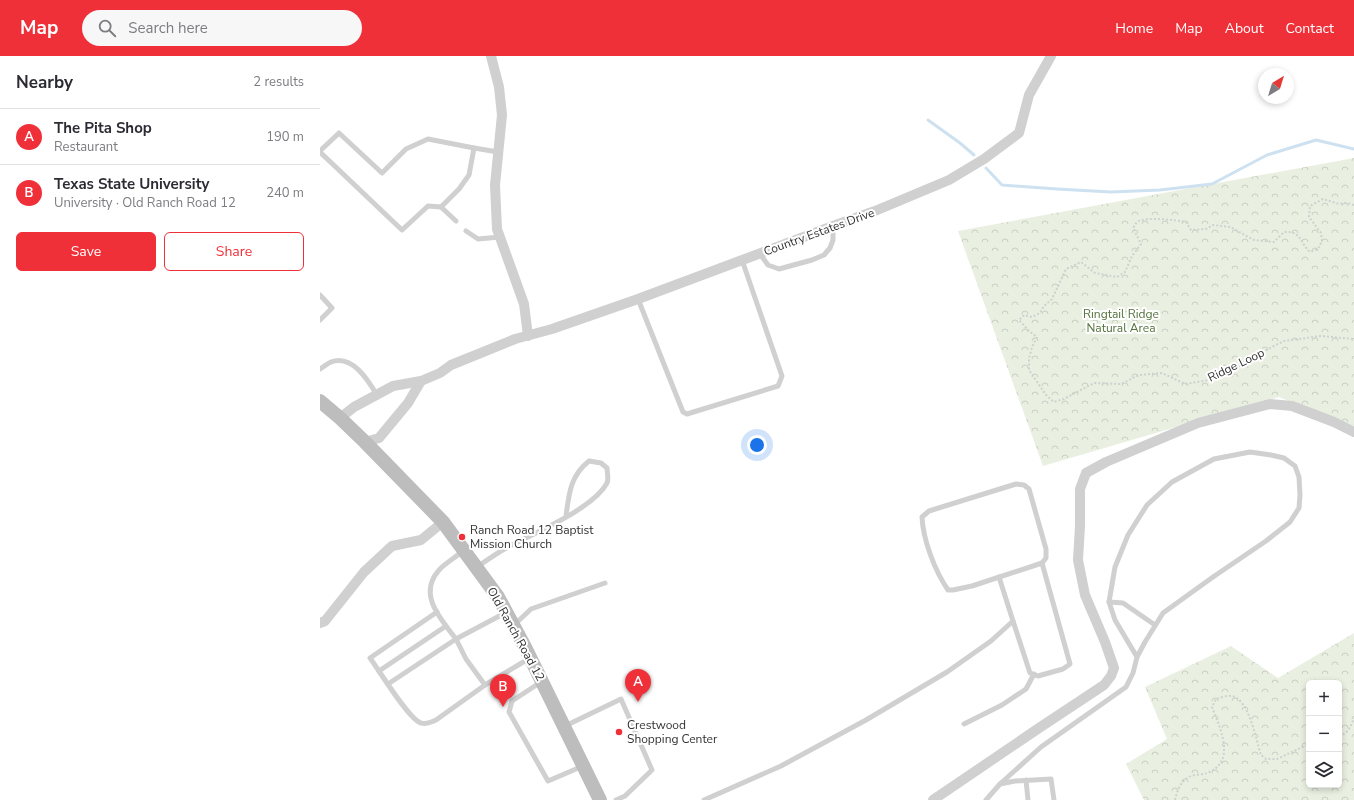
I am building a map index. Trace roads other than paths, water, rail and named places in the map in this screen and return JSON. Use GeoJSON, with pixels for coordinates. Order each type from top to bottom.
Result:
{"type":"FeatureCollection","features":[{"type":"Feature","properties":{"kind":"main road","name":"Old Ranch Road 12"},"geometry":{"type":"LineString","coordinates":[[320,401],[365,442],[443,522],[498,597],[565,726],[600,800]]}},
{"type":"Feature","properties":{"kind":"street"},"geometry":{"type":"LineString","coordinates":[[490,56],[499,87],[502,115],[495,185],[497,229],[524,304],[528,336]]}},
{"type":"Feature","properties":{"kind":"street","name":"Country Estates Drive"},"geometry":{"type":"LineString","coordinates":[[340,418],[354,407],[393,386],[421,381],[440,373],[451,365],[515,339],[552,329],[638,299],[833,226],[875,212],[949,180],[984,159],[1019,133],[1029,95],[1051,56]]}},
{"type":"Feature","properties":{"kind":"street"},"geometry":{"type":"LineString","coordinates":[[365,442],[379,438],[408,403],[421,381]]}},
{"type":"Feature","properties":{"kind":"street"},"geometry":{"type":"LineString","coordinates":[[933,800],[1104,685],[1111,676],[1114,668],[1106,642],[1085,595],[1078,560],[1080,488],[1086,473],[1106,462],[1198,423],[1270,404],[1292,406],[1334,422],[1354,432]]}},
{"type":"Feature","properties":{"kind":"street"},"geometry":{"type":"LineString","coordinates":[[320,623],[325,621],[364,572],[392,546],[421,540],[443,522]]}},
{"type":"Feature","properties":{"kind":"lane"},"geometry":{"type":"LineString","coordinates":[[456,221],[441,207],[428,206],[402,230],[320,152],[339,133],[382,173],[406,149],[428,139],[498,152]]}},
{"type":"Feature","properties":{"kind":"lane"},"geometry":{"type":"LineString","coordinates":[[441,207],[459,189],[469,175],[474,148]]}},
{"type":"Feature","properties":{"kind":"lane"},"geometry":{"type":"LineString","coordinates":[[760,254],[768,265],[779,269],[812,260],[824,255],[830,248],[833,240],[833,226]]}},
{"type":"Feature","properties":{"kind":"lane"},"geometry":{"type":"LineString","coordinates":[[466,231],[478,239],[500,237]]}},
{"type":"Feature","properties":{"kind":"lane"},"geometry":{"type":"LineString","coordinates":[[638,299],[683,412],[687,414],[778,386],[782,376],[742,260]]}},
{"type":"Feature","properties":{"kind":"lane"},"geometry":{"type":"LineString","coordinates":[[320,295],[332,308],[320,320]]}},
{"type":"Feature","properties":{"kind":"lane"},"geometry":{"type":"LineString","coordinates":[[320,369],[331,362],[341,361],[351,363],[360,372],[377,395]]}},
{"type":"Feature","properties":{"kind":"lane"},"geometry":{"type":"LineString","coordinates":[[986,800],[1000,784],[1041,747],[1126,687],[1133,673],[1137,657],[1163,613],[1266,541],[1290,522],[1299,508],[1299,477],[1295,466],[1284,458],[1250,452],[1214,459],[1172,482],[1147,505],[1128,535],[1115,567],[1109,602],[1115,620],[1137,657]]}},
{"type":"Feature","properties":{"kind":"lane"},"geometry":{"type":"LineString","coordinates":[[476,567],[506,548],[585,506],[597,497],[608,482],[607,468],[601,462],[589,461],[580,468],[570,489],[566,516]]}},
{"type":"Feature","properties":{"kind":"lane"},"geometry":{"type":"LineString","coordinates":[[1016,484],[1029,489],[1046,549],[1046,558],[1042,563],[999,577],[972,586],[948,590],[943,583],[934,563],[922,527],[922,517],[929,511],[936,508],[1016,484]]}},
{"type":"Feature","properties":{"kind":"lane"},"geometry":{"type":"LineString","coordinates":[[464,551],[441,568],[434,576],[430,588],[430,599],[446,626],[456,639],[466,659],[485,685]]}},
{"type":"Feature","properties":{"kind":"lane"},"geometry":{"type":"LineString","coordinates":[[999,577],[1030,673],[1038,676],[1063,670],[1070,664],[1042,563]]}},
{"type":"Feature","properties":{"kind":"lane"},"geometry":{"type":"LineString","coordinates":[[514,626],[531,610],[605,583]]}},
{"type":"Feature","properties":{"kind":"lane"},"geometry":{"type":"LineString","coordinates":[[1109,602],[1123,603],[1155,625]]}},
{"type":"Feature","properties":{"kind":"lane"},"geometry":{"type":"LineString","coordinates":[[437,612],[370,658],[409,713],[421,723],[427,724],[436,720],[485,685],[530,658]]}},
{"type":"Feature","properties":{"kind":"lane"},"geometry":{"type":"LineString","coordinates":[[388,684],[456,639],[506,612]]}},
{"type":"Feature","properties":{"kind":"lane"},"geometry":{"type":"LineString","coordinates":[[704,800],[781,766],[866,720],[947,672],[991,641],[1013,621]]}},
{"type":"Feature","properties":{"kind":"lane"},"geometry":{"type":"LineString","coordinates":[[379,671],[446,626]]}},
{"type":"Feature","properties":{"kind":"lane"},"geometry":{"type":"LineString","coordinates":[[964,724],[1002,704],[1026,689],[1034,674]]}},
{"type":"Feature","properties":{"kind":"lane"},"geometry":{"type":"LineString","coordinates":[[542,681],[512,701],[509,712],[548,781],[584,766]]}},
{"type":"Feature","properties":{"kind":"lane"},"geometry":{"type":"LineString","coordinates":[[565,726],[620,699],[652,770],[625,796],[616,800]]}},
{"type":"Feature","properties":{"kind":"lane"},"geometry":{"type":"LineString","coordinates":[[1000,784],[1026,780],[1051,779],[1054,800]]}},
{"type":"Feature","properties":{"kind":"lane"},"geometry":{"type":"LineString","coordinates":[[1026,780],[1028,800]]}},
{"type":"Feature","properties":{"kind":"waterway"},"geometry":{"type":"LineString","coordinates":[[928,120],[974,155]]}},
{"type":"Feature","properties":{"kind":"waterway"},"geometry":{"type":"LineString","coordinates":[[986,168],[1002,185],[1111,192],[1160,190],[1212,184],[1267,155],[1316,140],[1354,149]]}},
{"type":"Feature","properties":{"kind":"place","name":"Ranch Road 12 Baptist Mission Church"},"geometry":{"type":"Point","coordinates":[462,537]}},
{"type":"Feature","properties":{"kind":"place","name":"The Pita Shop"},"geometry":{"type":"Point","coordinates":[638,702]}},
{"type":"Feature","properties":{"kind":"place","name":"Texas State University"},"geometry":{"type":"Point","coordinates":[503,707]}},
{"type":"Feature","properties":{"kind":"place","name":"Crestwood Shopping Center"},"geometry":{"type":"Point","coordinates":[619,732]}},
{"type":"Feature","properties":{"kind":"park label","name":"Ringtail Ridge Natural Area"},"geometry":{"type":"Point","coordinates":[1121,321]}}]}
